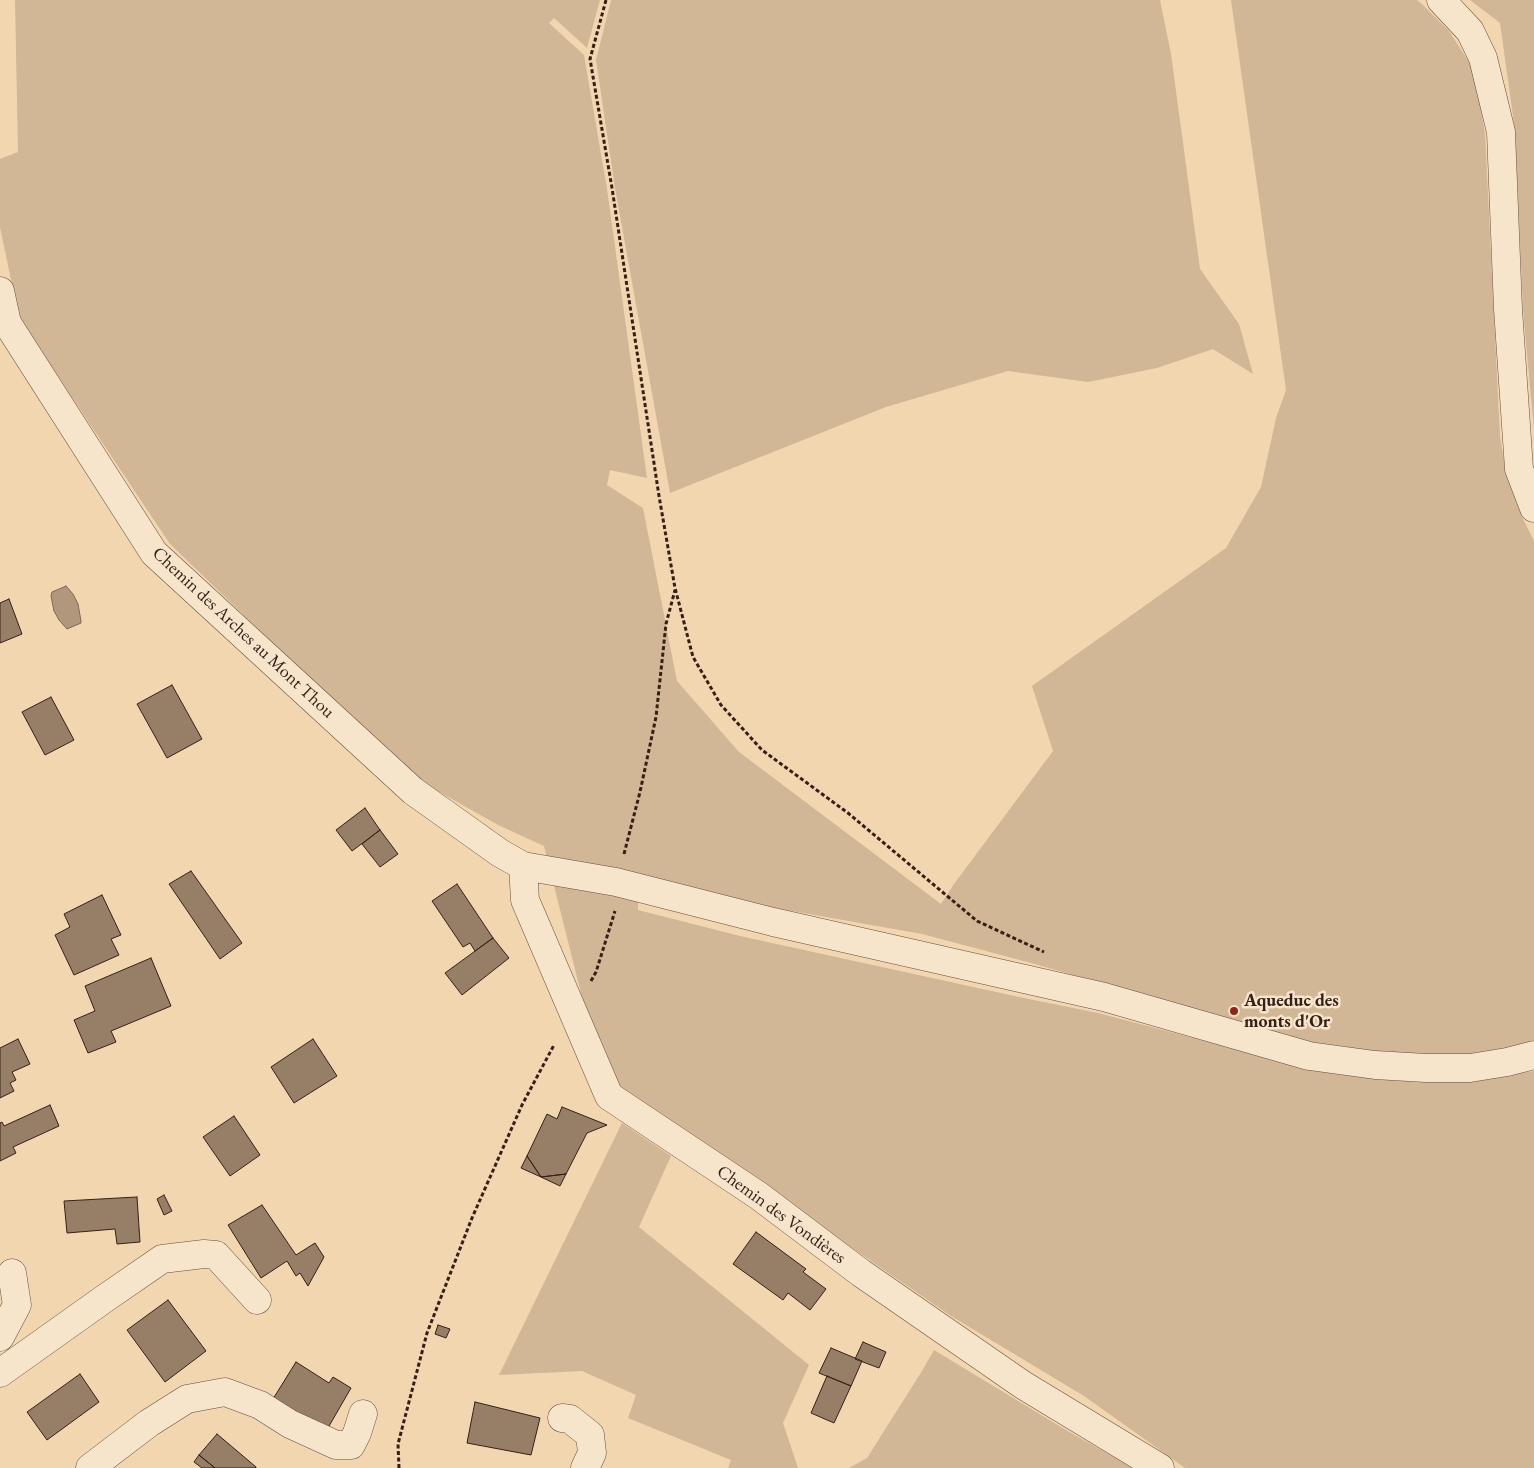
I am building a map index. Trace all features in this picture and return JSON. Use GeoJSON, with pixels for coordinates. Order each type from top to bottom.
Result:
{"type":"FeatureCollection","features":[{"type":"Feature","properties":{"kind":"street"},"geometry":{"type":"LineString","coordinates":[[1441,0],[1470,31],[1483,58],[1501,132],[1508,309],[1519,469],[1534,508]]}},
{"type":"Feature","properties":{"kind":"street","name":"Chemin des Arches au Mont Thou"},"geometry":{"type":"LineString","coordinates":[[0,291],[7,323],[154,553],[413,791],[500,853],[523,866],[616,882],[774,922],[1104,998],[1309,1056],[1374,1065],[1470,1068],[1534,1055]]}},
{"type":"Feature","properties":{"kind":"street","name":"Chemin des Vondières"},"geometry":{"type":"LineString","coordinates":[[523,866],[525,900],[609,1096],[759,1196],[861,1273],[1023,1385],[1160,1468]]}},
{"type":"Feature","properties":{"kind":"street"},"geometry":{"type":"LineString","coordinates":[[0,1373],[162,1260],[204,1254],[216,1255],[257,1300]]}},
{"type":"Feature","properties":{"kind":"street"},"geometry":{"type":"LineString","coordinates":[[0,1337],[17,1305],[12,1273]]}},
{"type":"Feature","properties":{"kind":"street"},"geometry":{"type":"LineString","coordinates":[[90,1468],[149,1423],[188,1400],[226,1392],[260,1406],[290,1424],[336,1446],[351,1445],[363,1414]]}},
{"type":"Feature","properties":{"kind":"street"},"geometry":{"type":"LineString","coordinates":[[562,1418],[570,1419],[590,1435],[592,1453],[586,1468]]}},
{"type":"Feature","properties":{"kind":"path"},"geometry":{"type":"LineString","coordinates":[[606,0],[590,59],[675,588],[693,657],[721,706],[762,750],[848,814],[977,920],[1045,952]]}},
{"type":"Feature","properties":{"kind":"path"},"geometry":{"type":"LineString","coordinates":[[399,1468],[398,1444],[427,1333],[472,1218],[522,1106],[572,1012],[596,972],[616,909],[616,882],[640,792],[656,717],[666,624],[675,588]]}},
{"type":"Feature","properties":{"kind":"shaded area"},"geometry":{"type":"Polygon","coordinates":[[[15,0],[600,0],[587,48],[554,18],[549,23],[584,55],[607,189],[647,478],[610,470],[607,485],[643,508],[677,681],[739,752],[941,904],[1053,751],[1032,686],[1226,548],[1261,487],[1276,418],[1286,390],[1231,0],[1417,0],[1423,5],[1449,31],[1474,70],[1485,134],[1500,437],[1506,472],[1522,517],[1534,541],[1534,1040],[1502,1051],[1464,1057],[1375,1051],[1314,1043],[922,934],[775,908],[639,874],[638,910],[740,936],[1098,1013],[1308,1068],[1502,1076],[1534,1071],[1534,1468],[1185,1468],[1084,1396],[951,1316],[622,1090],[584,1005],[544,846],[498,825],[427,785],[341,709],[170,544],[19,318],[0,227],[0,159],[18,152],[15,0]]]}},
{"type":"Feature","properties":{"kind":"shaded area"},"geometry":{"type":"Polygon","coordinates":[[[611,0],[1160,0],[1171,54],[1200,269],[1239,324],[1253,374],[1213,349],[1157,368],[1088,382],[1008,371],[886,407],[670,493],[615,188],[596,60],[611,0]]]}},
{"type":"Feature","properties":{"kind":"shaded area"},"geometry":{"type":"Polygon","coordinates":[[[1470,0],[1534,0],[1534,430],[1523,310],[1515,130],[1500,23],[1470,0]]]}},
{"type":"Feature","properties":{"kind":"shaded area"},"geometry":{"type":"Polygon","coordinates":[[[66,586],[78,604],[81,621],[81,623],[67,629],[54,611],[51,596],[52,592],[66,586]]]}},
{"type":"Feature","properties":{"kind":"shaded area"},"geometry":{"type":"Polygon","coordinates":[[[622,1123],[671,1156],[639,1227],[809,1365],[783,1423],[798,1468],[728,1468],[731,1460],[628,1418],[636,1395],[582,1371],[499,1375],[622,1123]]]}},
{"type":"Feature","properties":{"kind":"shaded area"},"geometry":{"type":"Polygon","coordinates":[[[934,1350],[1071,1433],[1134,1468],[849,1468],[867,1458],[934,1350]]]}},
{"type":"Feature","properties":{"kind":"building"},"geometry":{"type":"Polygon","coordinates":[[[9,599],[22,634],[0,643],[0,603],[9,599]]]}},
{"type":"Feature","properties":{"kind":"building"},"geometry":{"type":"Polygon","coordinates":[[[172,685],[202,739],[167,758],[137,704],[172,685]]]}},
{"type":"Feature","properties":{"kind":"building"},"geometry":{"type":"Polygon","coordinates":[[[51,697],[74,740],[45,755],[22,712],[51,697]]]}},
{"type":"Feature","properties":{"kind":"building"},"geometry":{"type":"Polygon","coordinates":[[[365,808],[380,830],[352,851],[336,830],[365,808]]]}},
{"type":"Feature","properties":{"kind":"building"},"geometry":{"type":"Polygon","coordinates":[[[380,830],[398,854],[380,867],[362,844],[380,830]]]}},
{"type":"Feature","properties":{"kind":"building"},"geometry":{"type":"Polygon","coordinates":[[[191,871],[242,943],[220,959],[169,884],[191,871]]]}},
{"type":"Feature","properties":{"kind":"building"},"geometry":{"type":"Polygon","coordinates":[[[457,884],[493,938],[475,951],[470,943],[463,947],[432,901],[457,884]]]}},
{"type":"Feature","properties":{"kind":"building"},"geometry":{"type":"Polygon","coordinates":[[[102,895],[121,935],[111,939],[119,955],[74,975],[55,935],[70,927],[64,914],[102,895]]]}},
{"type":"Feature","properties":{"kind":"building"},"geometry":{"type":"Polygon","coordinates":[[[493,938],[509,958],[462,995],[445,973],[493,938]]]}},
{"type":"Feature","properties":{"kind":"building"},"geometry":{"type":"Polygon","coordinates":[[[151,958],[171,1006],[111,1031],[116,1042],[88,1053],[74,1020],[95,1011],[85,986],[151,958]]]}},
{"type":"Feature","properties":{"kind":"building"},"geometry":{"type":"Polygon","coordinates":[[[18,1039],[30,1064],[12,1072],[16,1080],[10,1083],[14,1091],[0,1098],[0,1048],[18,1039]]]}},
{"type":"Feature","properties":{"kind":"building"},"geometry":{"type":"Polygon","coordinates":[[[313,1039],[337,1076],[294,1103],[271,1067],[313,1039]]]}},
{"type":"Feature","properties":{"kind":"building"},"geometry":{"type":"Polygon","coordinates":[[[50,1105],[59,1126],[13,1147],[16,1153],[0,1161],[0,1123],[2,1122],[4,1126],[50,1105]]]}},
{"type":"Feature","properties":{"kind":"building"},"geometry":{"type":"Polygon","coordinates":[[[562,1107],[607,1125],[587,1133],[566,1174],[541,1177],[527,1156],[547,1114],[557,1119],[562,1107]]]}},
{"type":"Feature","properties":{"kind":"building"},"geometry":{"type":"Polygon","coordinates":[[[234,1116],[260,1155],[230,1176],[203,1137],[234,1116]]]}},
{"type":"Feature","properties":{"kind":"building"},"geometry":{"type":"Polygon","coordinates":[[[527,1156],[541,1177],[521,1168],[527,1156]]]}},
{"type":"Feature","properties":{"kind":"building"},"geometry":{"type":"Polygon","coordinates":[[[566,1174],[560,1186],[541,1177],[566,1174]]]}},
{"type":"Feature","properties":{"kind":"building"},"geometry":{"type":"Polygon","coordinates":[[[164,1195],[172,1211],[164,1215],[157,1199],[164,1195]]]}},
{"type":"Feature","properties":{"kind":"building"},"geometry":{"type":"Polygon","coordinates":[[[137,1197],[140,1242],[117,1244],[115,1229],[67,1233],[64,1201],[137,1197]]]}},
{"type":"Feature","properties":{"kind":"building"},"geometry":{"type":"Polygon","coordinates":[[[262,1205],[296,1255],[315,1243],[324,1257],[308,1286],[300,1273],[296,1276],[287,1261],[261,1278],[228,1225],[262,1205]]]}},
{"type":"Feature","properties":{"kind":"building"},"geometry":{"type":"Polygon","coordinates":[[[756,1232],[806,1269],[803,1272],[826,1289],[810,1310],[788,1293],[783,1300],[733,1264],[756,1232]]]}},
{"type":"Feature","properties":{"kind":"building"},"geometry":{"type":"Polygon","coordinates":[[[168,1300],[206,1351],[165,1382],[127,1330],[168,1300]]]}},
{"type":"Feature","properties":{"kind":"building"},"geometry":{"type":"Polygon","coordinates":[[[438,1325],[450,1329],[446,1338],[435,1334],[438,1325]]]}},
{"type":"Feature","properties":{"kind":"building"},"geometry":{"type":"Polygon","coordinates":[[[863,1342],[886,1352],[879,1368],[855,1359],[863,1342]]]}},
{"type":"Feature","properties":{"kind":"building"},"geometry":{"type":"Polygon","coordinates":[[[831,1348],[862,1361],[851,1386],[819,1373],[831,1348]]]}},
{"type":"Feature","properties":{"kind":"building"},"geometry":{"type":"Polygon","coordinates":[[[296,1362],[329,1383],[333,1377],[351,1388],[325,1433],[273,1399],[296,1362]]]}},
{"type":"Feature","properties":{"kind":"building"},"geometry":{"type":"Polygon","coordinates":[[[80,1374],[99,1402],[47,1440],[27,1412],[80,1374]]]}},
{"type":"Feature","properties":{"kind":"building"},"geometry":{"type":"Polygon","coordinates":[[[827,1376],[851,1386],[834,1423],[811,1413],[827,1376]]]}},
{"type":"Feature","properties":{"kind":"building"},"geometry":{"type":"Polygon","coordinates":[[[475,1402],[540,1418],[531,1455],[467,1443],[475,1402]]]}},
{"type":"Feature","properties":{"kind":"building"},"geometry":{"type":"Polygon","coordinates":[[[217,1434],[256,1468],[215,1468],[199,1455],[217,1434]]]}},
{"type":"Feature","properties":{"kind":"building"},"geometry":{"type":"Polygon","coordinates":[[[199,1455],[215,1468],[202,1468],[194,1462],[199,1455]]]}},
{"type":"Feature","properties":{"kind":"place","name":"Aqueduc des monts d'Or"},"geometry":{"type":"Point","coordinates":[1234,1011]}}]}
